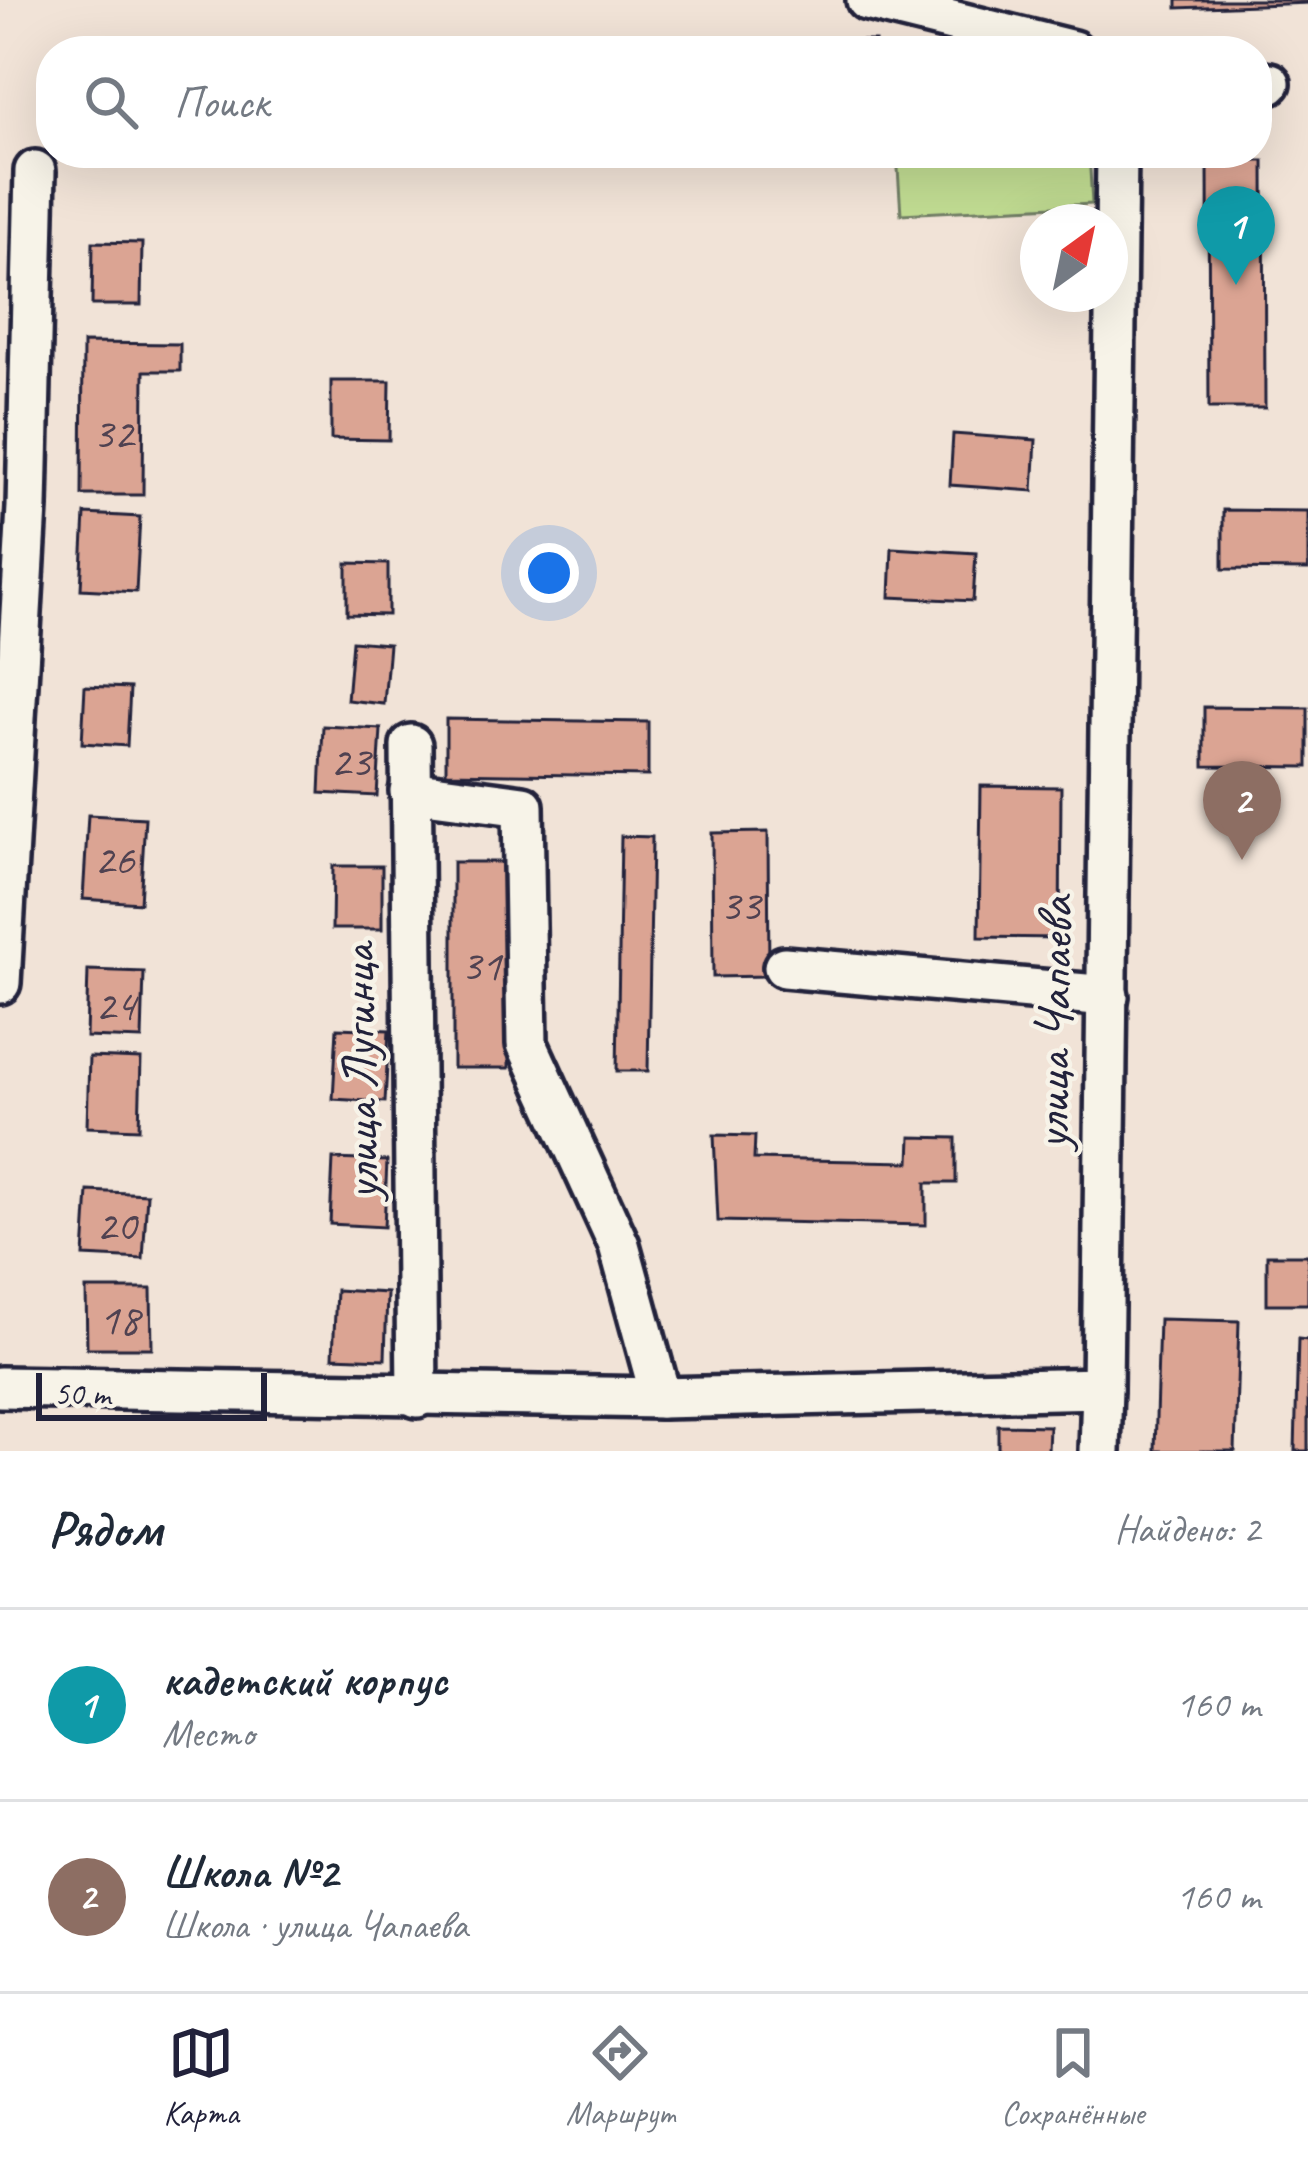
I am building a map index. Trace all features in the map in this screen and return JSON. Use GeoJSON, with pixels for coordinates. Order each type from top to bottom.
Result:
{"type":"FeatureCollection","features":[{"type":"Feature","properties":{"kind":"street"},"geometry":{"type":"LineString","coordinates":[[867,0],[1012,36]]}},
{"type":"Feature","properties":{"kind":"street","name":"улица Чапаева"},"geometry":{"type":"LineString","coordinates":[[1100,1451],[1117,168]]}},
{"type":"Feature","properties":{"kind":"street"},"geometry":{"type":"LineString","coordinates":[[0,983],[27,506],[35,172]]}},
{"type":"Feature","properties":{"kind":"street","name":"улица Лугинца"},"geometry":{"type":"LineString","coordinates":[[411,745],[416,1397]]}},
{"type":"Feature","properties":{"kind":"street"},"geometry":{"type":"LineString","coordinates":[[410,791],[523,806],[527,1044],[619,1244],[661,1398]]}},
{"type":"Feature","properties":{"kind":"street"},"geometry":{"type":"LineString","coordinates":[[784,967],[1108,996]]}},
{"type":"Feature","properties":{"kind":"street"},"geometry":{"type":"LineString","coordinates":[[0,1387],[661,1398],[1102,1388]]}},
{"type":"Feature","properties":{"kind":"green space"},"geometry":{"type":"Polygon","coordinates":[[[898,168],[1090,168],[1092,204],[1020,204],[1020,208],[901,214],[898,168]]]}},
{"type":"Feature","properties":{"kind":"building"},"geometry":{"type":"Polygon","coordinates":[[[1177,0],[1308,0],[1308,3],[1177,8],[1177,0]]]}},
{"type":"Feature","properties":{"kind":"building"},"geometry":{"type":"Polygon","coordinates":[[[1208,168],[1264,168],[1265,408],[1209,408],[1208,168]]]}},
{"type":"Feature","properties":{"kind":"building"},"geometry":{"type":"Polygon","coordinates":[[[93,242],[142,243],[141,305],[92,305],[93,242]]]}},
{"type":"Feature","properties":{"kind":"building"},"geometry":{"type":"Polygon","coordinates":[[[83,343],[180,344],[180,371],[144,371],[143,495],[82,495],[83,343]]]}},
{"type":"Feature","properties":{"kind":"building"},"geometry":{"type":"Polygon","coordinates":[[[331,381],[390,381],[389,440],[331,439],[331,381]]]}},
{"type":"Feature","properties":{"kind":"building"},"geometry":{"type":"Polygon","coordinates":[[[953,434],[1036,440],[1033,491],[950,485],[953,434]]]}},
{"type":"Feature","properties":{"kind":"building"},"geometry":{"type":"Polygon","coordinates":[[[1223,510],[1308,511],[1308,570],[1223,569],[1223,510]]]}},
{"type":"Feature","properties":{"kind":"building"},"geometry":{"type":"Polygon","coordinates":[[[85,514],[140,517],[136,592],[81,589],[85,514]]]}},
{"type":"Feature","properties":{"kind":"building"},"geometry":{"type":"Polygon","coordinates":[[[892,548],[976,553],[973,601],[890,597],[892,548]]]}},
{"type":"Feature","properties":{"kind":"building"},"geometry":{"type":"Polygon","coordinates":[[[347,563],[388,564],[388,615],[347,614],[347,563]]]}},
{"type":"Feature","properties":{"kind":"building"},"geometry":{"type":"Polygon","coordinates":[[[352,641],[389,644],[384,704],[347,700],[352,641]]]}},
{"type":"Feature","properties":{"kind":"building"},"geometry":{"type":"Polygon","coordinates":[[[85,686],[130,688],[127,746],[82,743],[85,686]]]}},
{"type":"Feature","properties":{"kind":"building"},"geometry":{"type":"Polygon","coordinates":[[[1204,707],[1308,708],[1308,767],[1204,766],[1204,707]]]}},
{"type":"Feature","properties":{"kind":"building"},"geometry":{"type":"Polygon","coordinates":[[[446,719],[648,722],[648,776],[446,773],[446,719]]]}},
{"type":"Feature","properties":{"kind":"building"},"geometry":{"type":"Polygon","coordinates":[[[323,726],[381,729],[377,796],[320,793],[323,726]]]}},
{"type":"Feature","properties":{"kind":"building"},"geometry":{"type":"Polygon","coordinates":[[[981,786],[1061,787],[1060,938],[979,937],[981,786]]]}},
{"type":"Feature","properties":{"kind":"building"},"geometry":{"type":"Polygon","coordinates":[[[88,815],[145,818],[140,903],[83,899],[88,815]]]}},
{"type":"Feature","properties":{"kind":"building"},"geometry":{"type":"Polygon","coordinates":[[[768,832],[769,976],[713,977],[712,833],[768,832]]]}},
{"type":"Feature","properties":{"kind":"building"},"geometry":{"type":"Polygon","coordinates":[[[621,836],[652,837],[648,1071],[617,1071],[621,836]]]}},
{"type":"Feature","properties":{"kind":"building"},"geometry":{"type":"Polygon","coordinates":[[[453,862],[509,862],[509,1068],[453,1068],[453,862]]]}},
{"type":"Feature","properties":{"kind":"building"},"geometry":{"type":"Polygon","coordinates":[[[333,866],[382,866],[382,929],[332,929],[333,866]]]}},
{"type":"Feature","properties":{"kind":"building"},"geometry":{"type":"Polygon","coordinates":[[[88,970],[144,972],[142,1039],[86,1037],[88,970]]]}},
{"type":"Feature","properties":{"kind":"building"},"geometry":{"type":"Polygon","coordinates":[[[337,1028],[389,1030],[385,1102],[333,1099],[337,1028]]]}},
{"type":"Feature","properties":{"kind":"building"},"geometry":{"type":"Polygon","coordinates":[[[89,1057],[141,1059],[139,1129],[87,1127],[89,1057]]]}},
{"type":"Feature","properties":{"kind":"building"},"geometry":{"type":"Polygon","coordinates":[[[714,1135],[755,1136],[754,1159],[910,1162],[911,1137],[956,1138],[956,1183],[926,1183],[926,1225],[718,1221],[714,1135]]]}},
{"type":"Feature","properties":{"kind":"building"},"geometry":{"type":"Polygon","coordinates":[[[333,1159],[387,1161],[384,1227],[330,1224],[333,1159]]]}},
{"type":"Feature","properties":{"kind":"building"},"geometry":{"type":"Polygon","coordinates":[[[88,1191],[147,1194],[143,1259],[84,1256],[88,1191]]]}},
{"type":"Feature","properties":{"kind":"building"},"geometry":{"type":"Polygon","coordinates":[[[1267,1255],[1308,1255],[1308,1304],[1267,1304],[1267,1255]]]}},
{"type":"Feature","properties":{"kind":"building"},"geometry":{"type":"Polygon","coordinates":[[[86,1289],[151,1289],[152,1348],[87,1348],[86,1289]]]}},
{"type":"Feature","properties":{"kind":"building"},"geometry":{"type":"Polygon","coordinates":[[[336,1290],[387,1293],[385,1359],[333,1357],[336,1290]]]}},
{"type":"Feature","properties":{"kind":"building"},"geometry":{"type":"Polygon","coordinates":[[[1159,1319],[1239,1321],[1235,1451],[1155,1451],[1159,1319]]]}},
{"type":"Feature","properties":{"kind":"building"},"geometry":{"type":"Polygon","coordinates":[[[1298,1339],[1308,1340],[1308,1451],[1295,1451],[1298,1339]]]}},
{"type":"Feature","properties":{"kind":"building"},"geometry":{"type":"Polygon","coordinates":[[[998,1425],[1049,1426],[1048,1451],[998,1451],[998,1425]]]}},
{"type":"Feature","properties":{"kind":"place","name":"кадетский корпус"},"geometry":{"type":"Point","coordinates":[1236,285]}},
{"type":"Feature","properties":{"kind":"place","name":"Школа №2"},"geometry":{"type":"Point","coordinates":[1242,860]}}]}
